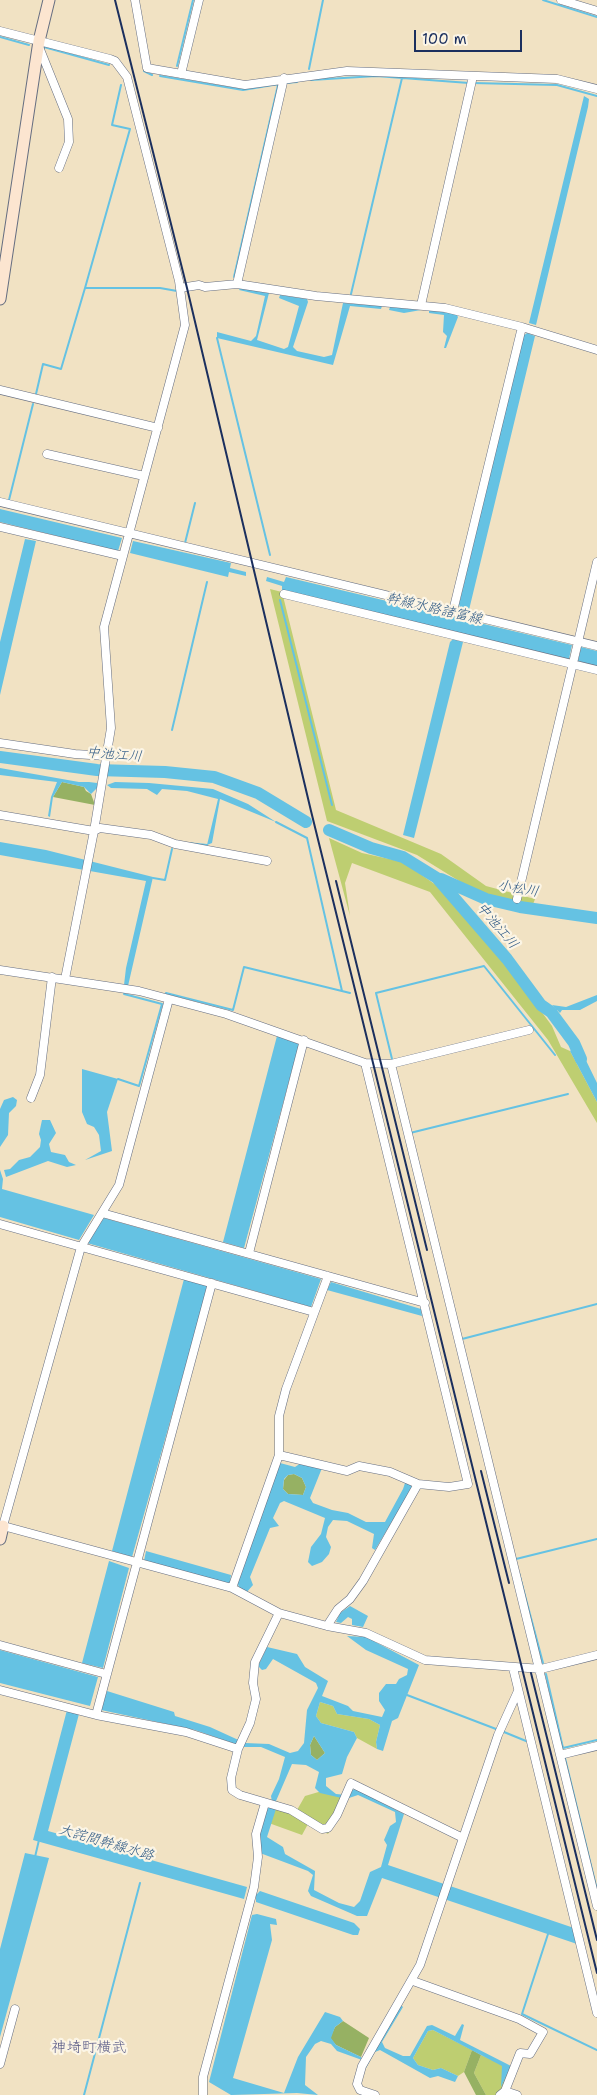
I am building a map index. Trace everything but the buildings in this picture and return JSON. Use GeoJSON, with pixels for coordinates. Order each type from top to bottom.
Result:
{"type":"FeatureCollection","features":[{"type":"Feature","properties":{"kind":"street"},"geometry":{"type":"LineString","coordinates":[[0,299],[39,44],[49,0]]}},
{"type":"Feature","properties":{"kind":"street"},"geometry":{"type":"LineString","coordinates":[[135,0],[147,68],[245,85],[284,78],[347,71],[557,79],[597,89]]}},
{"type":"Feature","properties":{"kind":"street"},"geometry":{"type":"LineString","coordinates":[[182,74],[199,0]]}},
{"type":"Feature","properties":{"kind":"street"},"geometry":{"type":"LineString","coordinates":[[561,0],[597,11]]}},
{"type":"Feature","properties":{"kind":"street"},"geometry":{"type":"LineString","coordinates":[[0,30],[39,44],[110,59],[115,61],[127,78],[180,292],[185,325],[104,627],[111,716],[103,779],[89,859],[64,979]]}},
{"type":"Feature","properties":{"kind":"street"},"geometry":{"type":"LineString","coordinates":[[39,44],[68,119],[68,142],[59,168]]}},
{"type":"Feature","properties":{"kind":"street"},"geometry":{"type":"LineString","coordinates":[[421,305],[473,76]]}},
{"type":"Feature","properties":{"kind":"street"},"geometry":{"type":"LineString","coordinates":[[237,284],[284,87],[284,78]]}},
{"type":"Feature","properties":{"kind":"street"},"geometry":{"type":"LineString","coordinates":[[180,292],[199,285],[205,287],[237,284],[316,296],[445,308],[522,327],[597,350]]}},
{"type":"Feature","properties":{"kind":"street"},"geometry":{"type":"LineString","coordinates":[[454,611],[522,327]]}},
{"type":"Feature","properties":{"kind":"street"},"geometry":{"type":"LineString","coordinates":[[0,390],[158,428]]}},
{"type":"Feature","properties":{"kind":"street"},"geometry":{"type":"LineString","coordinates":[[47,454],[144,476]]}},
{"type":"Feature","properties":{"kind":"street"},"geometry":{"type":"LineString","coordinates":[[0,502],[126,545]]}},
{"type":"Feature","properties":{"kind":"street"},"geometry":{"type":"LineString","coordinates":[[0,527],[126,545],[454,611],[577,645],[597,646]]}},
{"type":"Feature","properties":{"kind":"street"},"geometry":{"type":"LineString","coordinates":[[517,899],[597,562]]}},
{"type":"Feature","properties":{"kind":"street"},"geometry":{"type":"LineString","coordinates":[[284,594],[573,661],[597,670]]}},
{"type":"Feature","properties":{"kind":"street"},"geometry":{"type":"LineString","coordinates":[[0,742],[75,754],[106,756]]}},
{"type":"Feature","properties":{"kind":"street"},"geometry":{"type":"LineString","coordinates":[[0,815],[94,831],[100,828],[151,835],[175,844],[267,861]]}},
{"type":"Feature","properties":{"kind":"street"},"geometry":{"type":"LineString","coordinates":[[0,970],[140,991],[226,1014],[365,1063],[391,1064],[529,1030]]}},
{"type":"Feature","properties":{"kind":"street"},"geometry":{"type":"LineString","coordinates":[[30,1098],[40,1075],[52,978]]}},
{"type":"Feature","properties":{"kind":"street"},"geometry":{"type":"LineString","coordinates":[[0,1538],[2,1525],[80,1247],[119,1185],[169,999]]}},
{"type":"Feature","properties":{"kind":"street"},"geometry":{"type":"LineString","coordinates":[[249,1253],[304,1040]]}},
{"type":"Feature","properties":{"kind":"street"},"geometry":{"type":"LineString","coordinates":[[279,1455],[347,1471],[359,1466],[390,1472],[412,1481],[449,1487],[468,1484],[365,1063]]}},
{"type":"Feature","properties":{"kind":"street"},"geometry":{"type":"LineString","coordinates":[[391,1064],[541,1669],[597,1906]]}},
{"type":"Feature","properties":{"kind":"street"},"geometry":{"type":"LineString","coordinates":[[102,1213],[249,1253],[325,1283],[425,1303]]}},
{"type":"Feature","properties":{"kind":"street"},"geometry":{"type":"LineString","coordinates":[[0,1224],[314,1312]]}},
{"type":"Feature","properties":{"kind":"street"},"geometry":{"type":"LineString","coordinates":[[96,1715],[212,1283]]}},
{"type":"Feature","properties":{"kind":"street"},"geometry":{"type":"LineString","coordinates":[[232,1588],[279,1455],[279,1416],[286,1389],[325,1283]]}},
{"type":"Feature","properties":{"kind":"street"},"geometry":{"type":"LineString","coordinates":[[327,1626],[338,1609],[350,1600],[363,1581],[412,1481]]}},
{"type":"Feature","properties":{"kind":"street"},"geometry":{"type":"LineString","coordinates":[[2,1525],[232,1588],[279,1613],[327,1626],[366,1633],[425,1660],[541,1669],[597,1655]]}},
{"type":"Feature","properties":{"kind":"street"},"geometry":{"type":"LineString","coordinates":[[279,1613],[255,1662],[253,1683],[256,1699],[250,1723],[238,1749],[231,1778],[232,1790],[240,1795],[291,1810],[322,1829],[328,1828],[350,1783],[463,1838]]}},
{"type":"Feature","properties":{"kind":"street"},"geometry":{"type":"LineString","coordinates":[[0,1645],[106,1674]]}},
{"type":"Feature","properties":{"kind":"street"},"geometry":{"type":"LineString","coordinates":[[513,1668],[597,2013]]}},
{"type":"Feature","properties":{"kind":"street"},"geometry":{"type":"LineString","coordinates":[[0,1690],[96,1715],[186,1732],[238,1749]]}},
{"type":"Feature","properties":{"kind":"street"},"geometry":{"type":"LineString","coordinates":[[375,2095],[359,2092],[357,2084],[362,2066],[413,1980],[498,1735],[518,1691]]}},
{"type":"Feature","properties":{"kind":"street"},"geometry":{"type":"LineString","coordinates":[[560,1755],[597,1746]]}},
{"type":"Feature","properties":{"kind":"street"},"geometry":{"type":"LineString","coordinates":[[203,2095],[203,2077],[251,1896],[258,1857],[256,1834],[265,1803]]}},
{"type":"Feature","properties":{"kind":"street"},"geometry":{"type":"LineString","coordinates":[[413,1980],[519,2020],[543,2032],[530,2054],[520,2053],[502,2093],[517,2095]]}},
{"type":"Feature","properties":{"kind":"street"},"geometry":{"type":"LineString","coordinates":[[0,2064],[15,2009]]}},
{"type":"Feature","properties":{"kind":"green space"},"geometry":{"type":"Polygon","coordinates":[[[270,589],[282,592],[336,810],[441,854],[486,886],[535,899],[532,907],[485,897],[417,855],[327,821],[270,589]]]}},
{"type":"Feature","properties":{"kind":"green space"},"geometry":{"type":"Polygon","coordinates":[[[62,782],[84,787],[91,794],[95,805],[53,797],[62,782]]]}},
{"type":"Feature","properties":{"kind":"green space"},"geometry":{"type":"Polygon","coordinates":[[[329,838],[362,853],[403,862],[436,885],[505,962],[552,1026],[561,1047],[570,1051],[597,1102],[597,1123],[548,1040],[430,892],[352,863],[345,883],[350,916],[329,838]]]}},
{"type":"Feature","properties":{"kind":"green space"},"geometry":{"type":"Polygon","coordinates":[[[294,1474],[302,1478],[306,1487],[303,1495],[288,1494],[283,1489],[284,1480],[288,1475],[294,1474]]]}},
{"type":"Feature","properties":{"kind":"green space"},"geometry":{"type":"Polygon","coordinates":[[[320,1702],[333,1706],[337,1714],[369,1719],[380,1725],[376,1742],[377,1749],[357,1738],[354,1732],[321,1723],[316,1716],[320,1702]]]}},
{"type":"Feature","properties":{"kind":"green space"},"geometry":{"type":"Polygon","coordinates":[[[314,1736],[325,1753],[317,1760],[311,1755],[310,1745],[314,1736]]]}},
{"type":"Feature","properties":{"kind":"green space"},"geometry":{"type":"Polygon","coordinates":[[[322,1791],[346,1799],[328,1834],[308,1824],[302,1835],[266,1822],[274,1800],[297,1810],[305,1796],[322,1791]]]}},
{"type":"Feature","properties":{"kind":"green space"},"geometry":{"type":"Polygon","coordinates":[[[343,2021],[369,2038],[361,2057],[336,2045],[330,2038],[335,2027],[343,2021]]]}},
{"type":"Feature","properties":{"kind":"green space"},"geometry":{"type":"Polygon","coordinates":[[[433,2030],[472,2050],[464,2072],[458,2076],[441,2068],[433,2070],[418,2065],[413,2058],[428,2031],[433,2030]]]}},
{"type":"Feature","properties":{"kind":"green space"},"geometry":{"type":"Polygon","coordinates":[[[472,2050],[481,2055],[474,2073],[486,2095],[476,2095],[464,2072],[472,2050]]]}},
{"type":"Feature","properties":{"kind":"green space"},"geometry":{"type":"Polygon","coordinates":[[[481,2055],[515,2071],[504,2095],[486,2095],[474,2073],[481,2055]]]}},
{"type":"Feature","properties":{"kind":"water"},"geometry":{"type":"Polygon","coordinates":[[[584,96],[589,99],[588,107],[536,325],[529,323],[584,96]]]}},
{"type":"Feature","properties":{"kind":"water"},"geometry":{"type":"Polygon","coordinates":[[[240,288],[269,293],[257,340],[284,349],[288,347],[299,306],[279,298],[280,295],[307,299],[308,302],[293,347],[297,351],[324,357],[332,355],[343,303],[382,306],[381,309],[350,306],[333,365],[217,338],[217,332],[251,341],[256,336],[265,296],[239,290],[240,288]]]}},
{"type":"Feature","properties":{"kind":"water"},"geometry":{"type":"Polygon","coordinates":[[[390,307],[421,310],[404,313],[389,310],[390,307]]]}},
{"type":"Feature","properties":{"kind":"water"},"geometry":{"type":"Polygon","coordinates":[[[429,310],[456,314],[458,317],[446,348],[444,348],[447,336],[443,332],[444,315],[429,313],[429,310]]]}},
{"type":"Feature","properties":{"kind":"water"},"geometry":{"type":"Polygon","coordinates":[[[527,333],[535,336],[469,610],[460,608],[459,604],[523,336],[527,333]]]}},
{"type":"Feature","properties":{"kind":"water"},"geometry":{"type":"Polygon","coordinates":[[[0,509],[122,538],[118,551],[0,522],[0,509]]]}},
{"type":"Feature","properties":{"kind":"water"},"geometry":{"type":"Polygon","coordinates":[[[25,539],[36,541],[0,695],[0,642],[25,539]]]}},
{"type":"Feature","properties":{"kind":"water"},"geometry":{"type":"Polygon","coordinates":[[[133,541],[231,563],[230,568],[246,572],[246,576],[229,572],[228,577],[130,553],[133,541]]]}},
{"type":"Feature","properties":{"kind":"water"},"geometry":{"type":"Polygon","coordinates":[[[267,577],[284,582],[286,577],[572,645],[569,659],[282,590],[282,586],[266,581],[267,577]]]}},
{"type":"Feature","properties":{"kind":"water"},"geometry":{"type":"Polygon","coordinates":[[[453,639],[463,642],[414,838],[403,835],[450,642],[453,639]]]}},
{"type":"Feature","properties":{"kind":"water"},"geometry":{"type":"Polygon","coordinates":[[[581,647],[597,651],[597,666],[578,661],[581,647]]]}},
{"type":"Feature","properties":{"kind":"water"},"geometry":{"type":"Polygon","coordinates":[[[0,768],[79,782],[97,783],[98,787],[91,794],[84,787],[62,782],[53,797],[50,817],[48,816],[51,797],[57,782],[0,775],[0,768]]]}},
{"type":"Feature","properties":{"kind":"water"},"geometry":{"type":"Polygon","coordinates":[[[115,782],[213,789],[248,804],[276,822],[220,799],[212,843],[207,845],[218,799],[187,791],[162,789],[157,795],[147,789],[111,788],[107,785],[115,782]]]}},
{"type":"Feature","properties":{"kind":"water"},"geometry":{"type":"Polygon","coordinates":[[[0,842],[46,850],[153,877],[128,986],[124,985],[126,968],[146,881],[0,855],[0,842]]]}},
{"type":"Feature","properties":{"kind":"water"},"geometry":{"type":"Polygon","coordinates":[[[597,995],[597,1001],[580,1010],[562,1010],[560,1013],[552,1005],[566,1007],[597,995]]]}},
{"type":"Feature","properties":{"kind":"water"},"geometry":{"type":"Polygon","coordinates":[[[277,1036],[299,1044],[244,1248],[223,1242],[277,1036]]]}},
{"type":"Feature","properties":{"kind":"water"},"geometry":{"type":"Polygon","coordinates":[[[577,1042],[597,1083],[597,1102],[570,1051],[573,1049],[571,1044],[577,1042]]]}},
{"type":"Feature","properties":{"kind":"water"},"geometry":{"type":"Polygon","coordinates":[[[82,1069],[118,1079],[107,1112],[112,1151],[85,1160],[101,1151],[99,1135],[94,1127],[87,1124],[82,1112],[82,1069]]]}},
{"type":"Feature","properties":{"kind":"water"},"geometry":{"type":"Polygon","coordinates":[[[13,1097],[17,1100],[16,1106],[9,1113],[8,1135],[0,1147],[0,1109],[4,1100],[13,1097]]]}},
{"type":"Feature","properties":{"kind":"water"},"geometry":{"type":"Polygon","coordinates":[[[42,1120],[50,1120],[56,1133],[49,1144],[51,1152],[65,1155],[69,1162],[76,1165],[67,1167],[48,1161],[6,1177],[4,1170],[10,1169],[19,1160],[30,1157],[40,1147],[41,1140],[39,1134],[42,1120]]]}},
{"type":"Feature","properties":{"kind":"water"},"geometry":{"type":"Polygon","coordinates":[[[0,1170],[3,1179],[2,1189],[94,1215],[79,1240],[0,1217],[0,1170]]]}},
{"type":"Feature","properties":{"kind":"water"},"geometry":{"type":"Polygon","coordinates":[[[104,1218],[321,1279],[311,1307],[87,1243],[104,1218]]]}},
{"type":"Feature","properties":{"kind":"water"},"geometry":{"type":"Polygon","coordinates":[[[184,1279],[208,1286],[132,1557],[112,1551],[184,1279]]]}},
{"type":"Feature","properties":{"kind":"water"},"geometry":{"type":"Polygon","coordinates":[[[331,1282],[421,1309],[422,1316],[327,1290],[331,1282]]]}},
{"type":"Feature","properties":{"kind":"water"},"geometry":{"type":"Polygon","coordinates":[[[280,1463],[295,1467],[301,1463],[322,1468],[310,1498],[313,1503],[332,1510],[348,1513],[366,1522],[385,1522],[406,1480],[410,1482],[412,1488],[375,1550],[372,1548],[374,1534],[347,1521],[333,1520],[328,1527],[326,1537],[331,1547],[329,1554],[322,1562],[312,1566],[308,1562],[311,1547],[321,1534],[325,1518],[284,1501],[280,1503],[273,1518],[279,1526],[270,1528],[250,1577],[253,1585],[246,1593],[239,1587],[237,1582],[280,1463]],[[294,1474],[288,1475],[284,1479],[283,1489],[288,1494],[303,1495],[306,1487],[302,1478],[294,1474]]]}},
{"type":"Feature","properties":{"kind":"water"},"geometry":{"type":"Polygon","coordinates":[[[146,1551],[231,1575],[230,1582],[227,1584],[144,1561],[146,1551]]]}},
{"type":"Feature","properties":{"kind":"water"},"geometry":{"type":"Polygon","coordinates":[[[109,1561],[129,1568],[103,1668],[82,1663],[109,1561]]]}},
{"type":"Feature","properties":{"kind":"water"},"geometry":{"type":"Polygon","coordinates":[[[350,1606],[368,1616],[363,1627],[352,1625],[352,1619],[348,1617],[341,1623],[336,1622],[340,1613],[350,1606]]]}},
{"type":"Feature","properties":{"kind":"water"},"geometry":{"type":"Polygon","coordinates":[[[347,1636],[366,1637],[419,1665],[398,1718],[392,1721],[383,1751],[377,1749],[376,1742],[380,1725],[369,1719],[337,1714],[333,1706],[320,1702],[316,1716],[321,1723],[354,1732],[357,1738],[347,1757],[342,1774],[326,1778],[326,1786],[336,1794],[347,1795],[355,1789],[404,1814],[388,1865],[574,1928],[577,1944],[382,1878],[367,1916],[357,1916],[311,1896],[308,1891],[313,1875],[308,1871],[260,1853],[260,1832],[267,1810],[272,1802],[271,1796],[279,1779],[285,1757],[261,1747],[244,1747],[195,1730],[101,1710],[107,1691],[174,1712],[175,1716],[210,1727],[245,1743],[269,1744],[290,1753],[298,1751],[304,1743],[307,1710],[318,1688],[316,1683],[273,1659],[266,1669],[262,1670],[258,1666],[267,1647],[297,1654],[305,1667],[328,1681],[322,1696],[348,1706],[353,1711],[382,1717],[385,1710],[379,1701],[379,1693],[386,1684],[396,1684],[399,1679],[407,1675],[408,1669],[366,1650],[347,1636]],[[314,1736],[310,1745],[311,1755],[317,1760],[325,1753],[314,1736]],[[292,1764],[274,1806],[276,1809],[267,1837],[283,1847],[285,1854],[315,1871],[314,1890],[339,1903],[354,1907],[360,1901],[370,1872],[381,1867],[387,1845],[384,1840],[390,1826],[396,1822],[395,1812],[358,1795],[346,1799],[320,1793],[315,1788],[319,1772],[306,1765],[292,1764]]]}},
{"type":"Feature","properties":{"kind":"water"},"geometry":{"type":"Polygon","coordinates":[[[0,1650],[98,1677],[90,1706],[0,1683],[0,1650]]]}},
{"type":"Feature","properties":{"kind":"water"},"geometry":{"type":"Polygon","coordinates":[[[67,1710],[79,1714],[48,1831],[247,1887],[244,1899],[33,1840],[67,1710]]]}},
{"type":"Feature","properties":{"kind":"water"},"geometry":{"type":"Polygon","coordinates":[[[25,1853],[49,1858],[0,2037],[0,1949],[25,1853]]]}},
{"type":"Feature","properties":{"kind":"water"},"geometry":{"type":"Polygon","coordinates":[[[260,1891],[354,1923],[360,1929],[358,1935],[353,1935],[256,1902],[256,1895],[260,1891]]]}},
{"type":"Feature","properties":{"kind":"water"},"geometry":{"type":"Polygon","coordinates":[[[257,1914],[276,1919],[277,1925],[270,1924],[272,1940],[233,2078],[284,2093],[298,2057],[325,2012],[340,2017],[343,2021],[335,2027],[331,2038],[336,2045],[361,2057],[362,2060],[337,2051],[331,2044],[321,2041],[315,2044],[306,2057],[305,2085],[318,2095],[297,2093],[231,2095],[209,2082],[252,1915],[257,1914]]]}},
{"type":"Feature","properties":{"kind":"water"},"geometry":{"type":"Polygon","coordinates":[[[400,2004],[403,2007],[382,2042],[385,2048],[403,2056],[410,2056],[427,2026],[432,2025],[455,2036],[462,2024],[464,2025],[460,2040],[511,2066],[501,2087],[502,2066],[433,2030],[428,2031],[413,2058],[418,2065],[433,2070],[441,2068],[458,2076],[455,2082],[438,2076],[430,2078],[380,2050],[375,2052],[361,2077],[366,2062],[400,2004]]]}},
{"type":"Feature","properties":{"kind":"waterway"},"geometry":{"type":"LineString","coordinates":[[177,66],[193,0]]}},
{"type":"Feature","properties":{"kind":"waterway"},"geometry":{"type":"LineString","coordinates":[[309,69],[323,0]]}},
{"type":"Feature","properties":{"kind":"waterway"},"geometry":{"type":"LineString","coordinates":[[543,0],[597,17]]}},
{"type":"Feature","properties":{"kind":"waterway"},"geometry":{"type":"LineString","coordinates":[[0,37],[29,45]]}},
{"type":"Feature","properties":{"kind":"waterway"},"geometry":{"type":"LineString","coordinates":[[44,47],[109,65]]}},
{"type":"Feature","properties":{"kind":"waterway"},"geometry":{"type":"LineString","coordinates":[[144,71],[152,75]]}},
{"type":"Feature","properties":{"kind":"waterway"},"geometry":{"type":"LineString","coordinates":[[160,76],[243,90],[279,84]]}},
{"type":"Feature","properties":{"kind":"waterway"},"geometry":{"type":"LineString","coordinates":[[311,80],[376,76],[469,83]]}},
{"type":"Feature","properties":{"kind":"waterway"},"geometry":{"type":"LineString","coordinates":[[351,294],[402,78]]}},
{"type":"Feature","properties":{"kind":"waterway"},"geometry":{"type":"LineString","coordinates":[[286,83],[297,82]]}},
{"type":"Feature","properties":{"kind":"waterway"},"geometry":{"type":"LineString","coordinates":[[473,83],[557,85],[597,96]]}},
{"type":"Feature","properties":{"kind":"waterway"},"geometry":{"type":"LineString","coordinates":[[121,85],[112,125],[130,129],[85,288],[160,288],[177,291]]}},
{"type":"Feature","properties":{"kind":"waterway"},"geometry":{"type":"LineString","coordinates":[[234,277],[278,85]]}},
{"type":"Feature","properties":{"kind":"waterway"},"geometry":{"type":"LineString","coordinates":[[36,394],[43,364],[61,369],[85,288]]}},
{"type":"Feature","properties":{"kind":"waterway"},"geometry":{"type":"LineString","coordinates":[[217,338],[270,555]]}},
{"type":"Feature","properties":{"kind":"waterway"},"geometry":{"type":"LineString","coordinates":[[9,500],[33,404]]}},
{"type":"Feature","properties":{"kind":"waterway"},"geometry":{"type":"LineString","coordinates":[[185,543],[195,503]]}},
{"type":"Feature","properties":{"kind":"waterway"},"geometry":{"type":"LineString","coordinates":[[172,730],[207,582]]}},
{"type":"Feature","properties":{"kind":"waterway"},"geometry":{"type":"LineString","coordinates":[[280,600],[332,805]]}},
{"type":"Feature","properties":{"kind":"waterway","name":"中池江川"},"geometry":{"type":"LineString","coordinates":[[0,757],[97,770],[165,772],[214,777],[258,793],[306,822]]}},
{"type":"Feature","properties":{"kind":"waterway"},"geometry":{"type":"LineString","coordinates":[[276,822],[307,838],[342,991]]}},
{"type":"Feature","properties":{"kind":"waterway","name":"中池江川"},"geometry":{"type":"LineString","coordinates":[[329,830],[371,848],[403,857],[437,878],[507,959],[541,1005],[551,1012],[574,1043],[581,1059]]}},
{"type":"Feature","properties":{"kind":"waterway"},"geometry":{"type":"LineString","coordinates":[[187,843],[207,845]]}},
{"type":"Feature","properties":{"kind":"waterway"},"geometry":{"type":"LineString","coordinates":[[153,878],[165,880],[172,849]]}},
{"type":"Feature","properties":{"kind":"waterway","name":"小松川"},"geometry":{"type":"LineString","coordinates":[[441,879],[486,899],[520,907],[597,918]]}},
{"type":"Feature","properties":{"kind":"waterway"},"geometry":{"type":"LineString","coordinates":[[392,1059],[376,993],[484,966],[555,1055]]}},
{"type":"Feature","properties":{"kind":"waterway"},"geometry":{"type":"LineString","coordinates":[[166,993],[233,1010],[244,967],[350,993]]}},
{"type":"Feature","properties":{"kind":"waterway"},"geometry":{"type":"LineString","coordinates":[[118,1079],[139,1086],[162,1004],[124,994]]}},
{"type":"Feature","properties":{"kind":"waterway","name":"中池江川"},"geometry":{"type":"LineString","coordinates":[[551,1012],[557,1009]]}},
{"type":"Feature","properties":{"kind":"waterway"},"geometry":{"type":"LineString","coordinates":[[410,1133],[568,1094]]}},
{"type":"Feature","properties":{"kind":"waterway"},"geometry":{"type":"LineString","coordinates":[[462,1339],[597,1304]]}},
{"type":"Feature","properties":{"kind":"waterway"},"geometry":{"type":"LineString","coordinates":[[516,1559],[597,1539]]}},
{"type":"Feature","properties":{"kind":"waterway"},"geometry":{"type":"LineString","coordinates":[[519,1573],[543,1663]]}},
{"type":"Feature","properties":{"kind":"waterway"},"geometry":{"type":"LineString","coordinates":[[546,1674],[563,1748],[597,1740]]}},
{"type":"Feature","properties":{"kind":"waterway"},"geometry":{"type":"LineString","coordinates":[[407,1695],[496,1729]]}},
{"type":"Feature","properties":{"kind":"waterway"},"geometry":{"type":"LineString","coordinates":[[504,1732],[526,1741]]}},
{"type":"Feature","properties":{"kind":"waterway"},"geometry":{"type":"LineString","coordinates":[[565,1758],[597,1890]]}},
{"type":"Feature","properties":{"kind":"waterway"},"geometry":{"type":"LineString","coordinates":[[35,1857],[39,1840]]}},
{"type":"Feature","properties":{"kind":"waterway"},"geometry":{"type":"LineString","coordinates":[[84,2095],[140,1883]]}},
{"type":"Feature","properties":{"kind":"waterway"},"geometry":{"type":"LineString","coordinates":[[548,1934],[522,2014],[597,2050]]}},
{"type":"Feature","properties":{"kind":"railway"},"geometry":{"type":"LineString","coordinates":[[115,0],[187,288],[311,811],[597,1973]]}},
{"type":"Feature","properties":{"kind":"railway"},"geometry":{"type":"LineString","coordinates":[[336,881],[427,1250]]}},
{"type":"Feature","properties":{"kind":"railway"},"geometry":{"type":"LineString","coordinates":[[481,1471],[509,1583]]}},
{"type":"Feature","properties":{"kind":"railway"},"geometry":{"type":"LineString","coordinates":[[531,1673],[597,1940]]}},
{"type":"Feature","properties":{"kind":"district","name":"神埼町横武"},"geometry":{"type":"Point","coordinates":[89,2048]}},
{"type":"Feature","properties":{"kind":"water label","name":"幹線水路諸富線"},"geometry":{"type":"Point","coordinates":[434,609]}},
{"type":"Feature","properties":{"kind":"water label","name":"大詫間幹線水路"},"geometry":{"type":"Point","coordinates":[106,1843]}}]}
